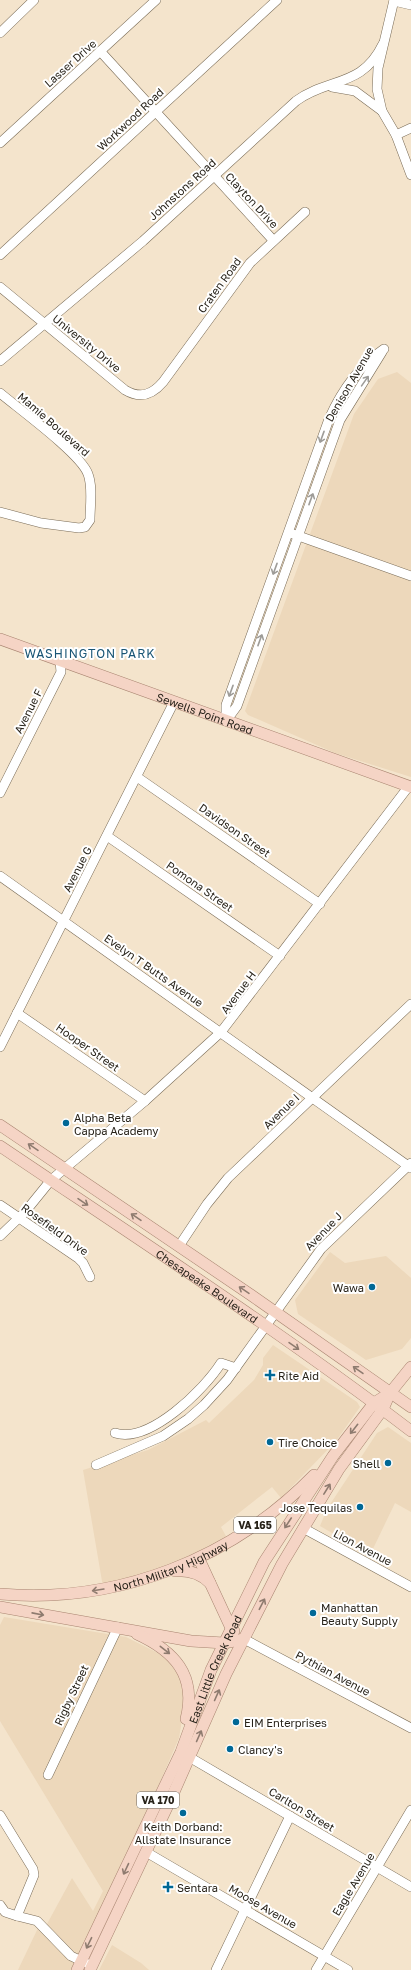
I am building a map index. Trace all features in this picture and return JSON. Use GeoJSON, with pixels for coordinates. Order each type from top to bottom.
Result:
{"type":"FeatureCollection","features":[{"type":"Feature","properties":{"kind":"main road","name":"Sewells Point Road"},"geometry":{"type":"LineString","coordinates":[[0,640],[410,786]]}},
{"type":"Feature","properties":{"kind":"main road","name":"Chesapeake Boulevard"},"geometry":{"type":"LineString","coordinates":[[0,1125],[179,1246],[411,1407]]}},
{"type":"Feature","properties":{"kind":"main road","name":"Chesapeake Boulevard"},"geometry":{"type":"LineString","coordinates":[[0,1146],[266,1327],[411,1431]]}},
{"type":"Feature","properties":{"kind":"main road","name":"East Little Creek Road"},"geometry":{"type":"LineString","coordinates":[[91,1968],[146,1852],[185,1755],[201,1696],[224,1643],[275,1544],[333,1456],[390,1393],[411,1367]]}},
{"type":"Feature","properties":{"kind":"main road","name":"East Little Creek Road"},"geometry":{"type":"LineString","coordinates":[[79,1965],[244,1639],[303,1528],[378,1406]]}},
{"type":"Feature","properties":{"kind":"main road","name":"North Military Highway"},"geometry":{"type":"LineString","coordinates":[[0,1594],[45,1596],[77,1593],[129,1584],[199,1559],[267,1517],[313,1477],[333,1456]]}},
{"type":"Feature","properties":{"kind":"main road"},"geometry":{"type":"LineString","coordinates":[[199,1559],[231,1628],[244,1639]]}},
{"type":"Feature","properties":{"kind":"main road"},"geometry":{"type":"LineString","coordinates":[[162,1573],[180,1570],[191,1571],[205,1579],[211,1585]]}},
{"type":"Feature","properties":{"kind":"main road"},"geometry":{"type":"LineString","coordinates":[[0,1607],[191,1641],[224,1643],[244,1639]]}},
{"type":"Feature","properties":{"kind":"main road"},"geometry":{"type":"LineString","coordinates":[[118,1627],[161,1647],[169,1653],[180,1667],[187,1685],[190,1706],[182,1737],[185,1755]]}},
{"type":"Feature","properties":{"kind":"street"},"geometry":{"type":"LineString","coordinates":[[0,32],[34,0]]}},
{"type":"Feature","properties":{"kind":"street","name":"Lasser Drive"},"geometry":{"type":"LineString","coordinates":[[0,143],[156,0]]}},
{"type":"Feature","properties":{"kind":"street","name":"Workwood Road"},"geometry":{"type":"LineString","coordinates":[[0,255],[277,0]]}},
{"type":"Feature","properties":{"kind":"street"},"geometry":{"type":"LineString","coordinates":[[411,5],[394,1],[383,44],[377,78],[378,96],[382,111],[396,135],[411,175]]}},
{"type":"Feature","properties":{"kind":"street","name":"Johnstons Road"},"geometry":{"type":"LineString","coordinates":[[0,361],[143,241],[296,101],[313,91],[329,87],[357,75],[373,62],[383,44]]}},
{"type":"Feature","properties":{"kind":"street","name":"Clayton Drive"},"geometry":{"type":"LineString","coordinates":[[100,51],[273,240]]}},
{"type":"Feature","properties":{"kind":"street"},"geometry":{"type":"LineString","coordinates":[[329,87],[346,88],[355,91],[382,111]]}},
{"type":"Feature","properties":{"kind":"street"},"geometry":{"type":"LineString","coordinates":[[396,135],[411,128]]}},
{"type":"Feature","properties":{"kind":"street","name":"Craten Road"},"geometry":{"type":"LineString","coordinates":[[163,382],[250,263],[273,240],[305,212]]}},
{"type":"Feature","properties":{"kind":"street","name":"University Drive"},"geometry":{"type":"LineString","coordinates":[[0,287],[132,394],[150,394],[163,382]]}},
{"type":"Feature","properties":{"kind":"street","name":"Denison Avenue"},"geometry":{"type":"LineString","coordinates":[[384,349],[340,420],[237,706],[226,721],[226,705],[332,411],[358,372],[384,349]]}},
{"type":"Feature","properties":{"kind":"street","name":"Mamie Boulevard"},"geometry":{"type":"LineString","coordinates":[[0,393],[78,458],[85,467],[90,481],[90,520],[85,527],[78,528],[41,523],[0,512]]}},
{"type":"Feature","properties":{"kind":"street"},"geometry":{"type":"LineString","coordinates":[[288,532],[411,576]]}},
{"type":"Feature","properties":{"kind":"street","name":"Avenue F"},"geometry":{"type":"LineString","coordinates":[[0,793],[61,672],[60,661]]}},
{"type":"Feature","properties":{"kind":"street","name":"Avenue G"},"geometry":{"type":"LineString","coordinates":[[0,1047],[174,702]]}},
{"type":"Feature","properties":{"kind":"street","name":"Davidson Street"},"geometry":{"type":"LineString","coordinates":[[137,777],[320,904]]}},
{"type":"Feature","properties":{"kind":"street","name":"Avenue H"},"geometry":{"type":"LineString","coordinates":[[0,1236],[19,1218],[51,1180],[145,1101],[221,1032],[410,786]]}},
{"type":"Feature","properties":{"kind":"street","name":"Pomona Street"},"geometry":{"type":"LineString","coordinates":[[107,836],[280,956]]}},
{"type":"Feature","properties":{"kind":"street","name":"Evelyn T Butts Avenue"},"geometry":{"type":"LineString","coordinates":[[0,876],[64,920],[312,1098],[410,1165]]}},
{"type":"Feature","properties":{"kind":"street","name":"Avenue I"},"geometry":{"type":"LineString","coordinates":[[179,1246],[207,1204],[228,1178],[411,1004]]}},
{"type":"Feature","properties":{"kind":"street","name":"Hooper Street"},"geometry":{"type":"LineString","coordinates":[[17,1013],[145,1101]]}},
{"type":"Feature","properties":{"kind":"street","name":"Avenue J"},"geometry":{"type":"LineString","coordinates":[[96,1466],[147,1444],[178,1426],[209,1400],[236,1368],[320,1249],[410,1165]]}},
{"type":"Feature","properties":{"kind":"street","name":"Rosefield Drive"},"geometry":{"type":"LineString","coordinates":[[0,1205],[78,1258],[83,1263],[90,1277]]}},
{"type":"Feature","properties":{"kind":"street"},"geometry":{"type":"LineString","coordinates":[[115,1433],[122,1435],[137,1434],[171,1414],[205,1384],[221,1363],[236,1368]]}},
{"type":"Feature","properties":{"kind":"street","name":"Lion Avenue"},"geometry":{"type":"LineString","coordinates":[[303,1528],[411,1586]]}},
{"type":"Feature","properties":{"kind":"street","name":"Rigby Street"},"geometry":{"type":"LineString","coordinates":[[48,1774],[118,1627]]}},
{"type":"Feature","properties":{"kind":"street","name":"Pythian Avenue"},"geometry":{"type":"LineString","coordinates":[[244,1639],[411,1728]]}},
{"type":"Feature","properties":{"kind":"street","name":"Carlton Street"},"geometry":{"type":"LineString","coordinates":[[185,1755],[411,1887]]}},
{"type":"Feature","properties":{"kind":"street","name":"Eagle Avenue"},"geometry":{"type":"LineString","coordinates":[[316,1970],[411,1810]]}},
{"type":"Feature","properties":{"kind":"street"},"geometry":{"type":"LineString","coordinates":[[0,1815],[33,1869],[33,1881],[17,1916]]}},
{"type":"Feature","properties":{"kind":"street"},"geometry":{"type":"LineString","coordinates":[[216,1970],[290,1816]]}},
{"type":"Feature","properties":{"kind":"street","name":"Moose Avenue"},"geometry":{"type":"LineString","coordinates":[[146,1852],[348,1970]]}},
{"type":"Feature","properties":{"kind":"street"},"geometry":{"type":"LineString","coordinates":[[0,1905],[5,1912],[37,1921],[79,1965],[91,1968]]}},
{"type":"Feature","properties":{"kind":"shaded area"},"geometry":{"type":"Polygon","coordinates":[[[397,372],[411,383],[411,777],[335,753],[248,715],[245,711],[354,414],[378,379],[397,372]]]}},
{"type":"Feature","properties":{"kind":"shaded area"},"geometry":{"type":"Polygon","coordinates":[[[330,1252],[345,1263],[386,1256],[411,1278],[411,1338],[402,1349],[366,1360],[298,1314],[295,1300],[330,1252]]]}},
{"type":"Feature","properties":{"kind":"shaded area"},"geometry":{"type":"Polygon","coordinates":[[[273,1345],[357,1402],[360,1407],[336,1441],[281,1498],[272,1487],[221,1527],[227,1538],[167,1567],[103,1587],[83,1470],[148,1450],[206,1420],[209,1423],[254,1380],[263,1365],[263,1358],[273,1345]]]}},
{"type":"Feature","properties":{"kind":"shaded area"},"geometry":{"type":"Polygon","coordinates":[[[388,1427],[411,1443],[411,1512],[395,1503],[370,1555],[320,1526],[327,1509],[377,1433],[388,1427]]]}},
{"type":"Feature","properties":{"kind":"shaded area"},"geometry":{"type":"Polygon","coordinates":[[[4,1617],[126,1637],[162,1655],[179,1672],[184,1694],[184,1708],[179,1738],[148,1810],[71,1970],[18,1970],[38,1928],[47,1924],[72,1878],[93,1911],[103,1891],[0,1721],[0,1625],[4,1617]]]}},
{"type":"Feature","properties":{"kind":"shaded area"},"geometry":{"type":"Polygon","coordinates":[[[112,1945],[141,1963],[149,1970],[99,1970],[112,1945]]]}},
{"type":"Feature","properties":{"kind":"place","name":"Alpha Beta Cappa Academy"},"geometry":{"type":"Point","coordinates":[66,1123]}},
{"type":"Feature","properties":{"kind":"place","name":"Wawa"},"geometry":{"type":"Point","coordinates":[372,1287]}},
{"type":"Feature","properties":{"kind":"place","name":"Rite Aid"},"geometry":{"type":"Point","coordinates":[270,1375]}},
{"type":"Feature","properties":{"kind":"place","name":"Tire Choice"},"geometry":{"type":"Point","coordinates":[270,1442]}},
{"type":"Feature","properties":{"kind":"place","name":"Shell"},"geometry":{"type":"Point","coordinates":[388,1463]}},
{"type":"Feature","properties":{"kind":"place","name":"Jose Tequilas"},"geometry":{"type":"Point","coordinates":[360,1507]}},
{"type":"Feature","properties":{"kind":"place","name":"Manhattan Beauty Supply"},"geometry":{"type":"Point","coordinates":[313,1613]}},
{"type":"Feature","properties":{"kind":"place","name":"EIM Enterprises"},"geometry":{"type":"Point","coordinates":[236,1722]}},
{"type":"Feature","properties":{"kind":"place","name":"Clancy's"},"geometry":{"type":"Point","coordinates":[230,1749]}},
{"type":"Feature","properties":{"kind":"place","name":"Keith Dorband: Allstate Insurance"},"geometry":{"type":"Point","coordinates":[183,1813]}},
{"type":"Feature","properties":{"kind":"place","name":"Sentara"},"geometry":{"type":"Point","coordinates":[168,1887]}},
{"type":"Feature","properties":{"kind":"district","name":"WASHINGTON PARK"},"geometry":{"type":"Point","coordinates":[90,653]}}]}
